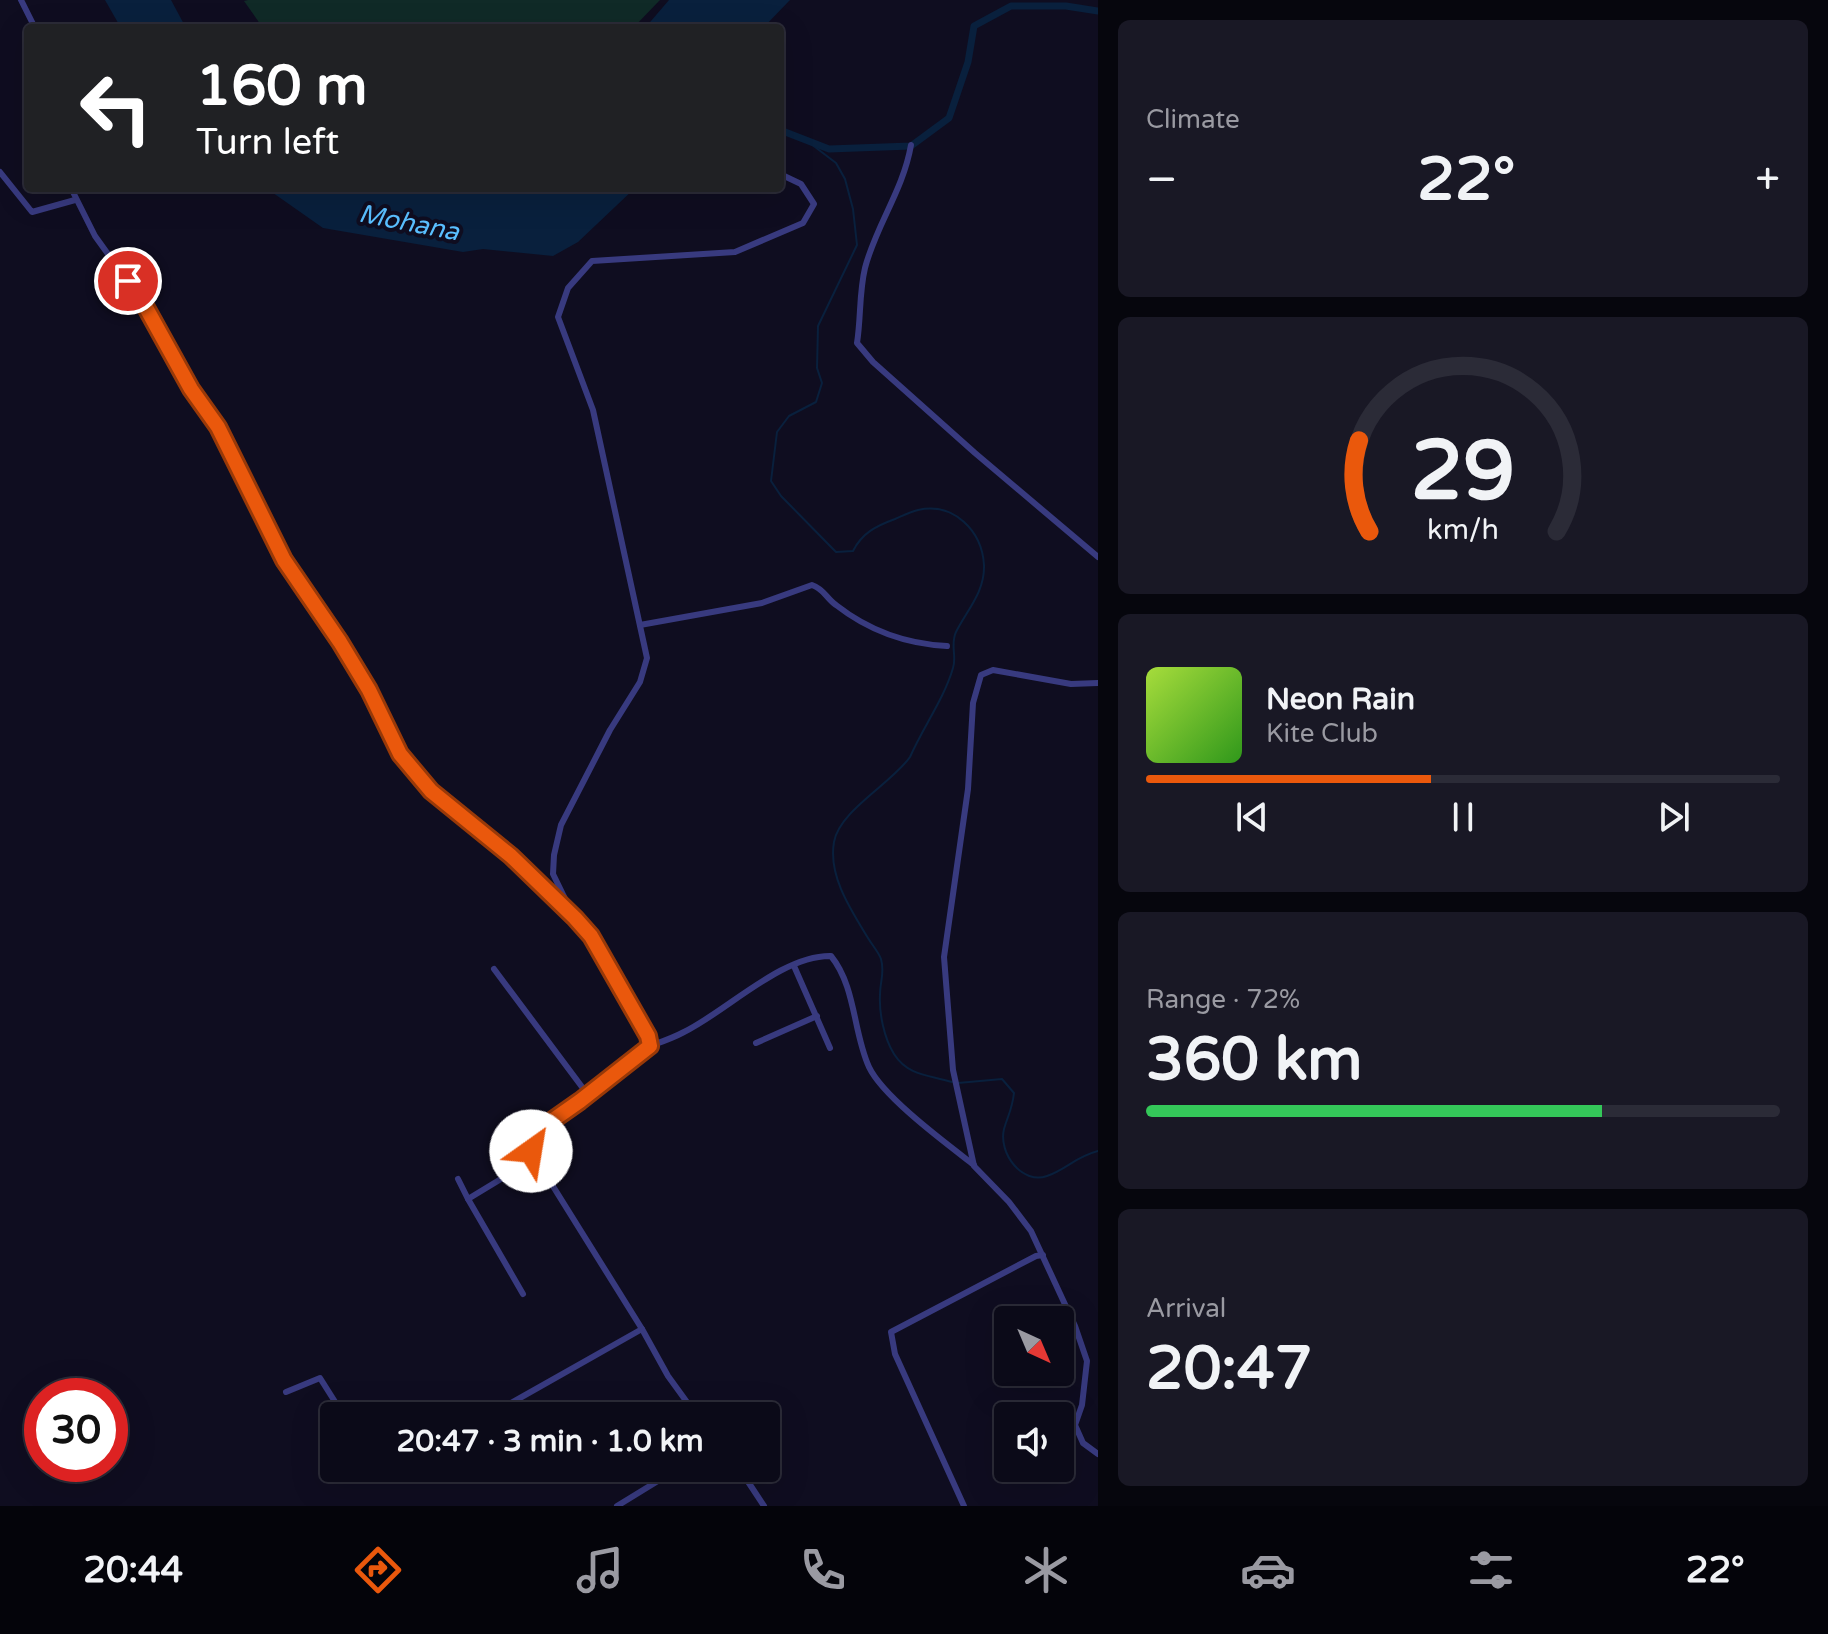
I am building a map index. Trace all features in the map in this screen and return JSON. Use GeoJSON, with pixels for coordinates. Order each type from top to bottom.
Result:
{"type":"FeatureCollection","features":[{"type":"Feature","properties":{"kind":"street"},"geometry":{"type":"LineString","coordinates":[[21,0],[33,24]]}},
{"type":"Feature","properties":{"kind":"street"},"geometry":{"type":"LineString","coordinates":[[911,145],[899,189],[865,266],[857,343],[873,362],[975,453],[1098,557]]}},
{"type":"Feature","properties":{"kind":"street"},"geometry":{"type":"LineString","coordinates":[[0,172],[32,212],[75,200]]}},
{"type":"Feature","properties":{"kind":"street"},"geometry":{"type":"LineString","coordinates":[[575,918],[553,874],[561,825],[610,730],[640,682],[647,658],[593,410],[558,317],[568,288],[592,261],[735,252],[803,223],[814,204],[801,184],[784,176]]}},
{"type":"Feature","properties":{"kind":"street"},"geometry":{"type":"LineString","coordinates":[[72,192],[95,236],[144,304],[191,389],[218,427],[284,560],[369,690],[400,754],[431,791],[511,856],[591,936],[644,1029],[650,1046]]}},
{"type":"Feature","properties":{"kind":"street"},"geometry":{"type":"LineString","coordinates":[[640,625],[762,603],[812,585],[820,588],[834,604],[892,637],[912,643],[947,646]]}},
{"type":"Feature","properties":{"kind":"street"},"geometry":{"type":"LineString","coordinates":[[974,1166],[955,1083],[944,957],[968,789],[973,703],[981,675],[993,670],[1071,684],[1098,683]]}},
{"type":"Feature","properties":{"kind":"street"},"geometry":{"type":"LineString","coordinates":[[687,1402],[534,1159],[530,1140],[533,1134],[650,1046],[685,1032],[762,981],[815,956],[831,956],[845,978],[860,1041],[871,1070],[884,1087],[929,1130],[974,1166],[1009,1202],[1031,1231],[1075,1326],[1087,1361],[1082,1405],[1075,1425],[1083,1443],[1098,1454]]}},
{"type":"Feature","properties":{"kind":"street"},"geometry":{"type":"LineString","coordinates":[[794,966],[830,1048]]}},
{"type":"Feature","properties":{"kind":"street"},"geometry":{"type":"LineString","coordinates":[[494,969],[588,1095]]}},
{"type":"Feature","properties":{"kind":"street"},"geometry":{"type":"LineString","coordinates":[[756,1043],[817,1016]]}},
{"type":"Feature","properties":{"kind":"street"},"geometry":{"type":"LineString","coordinates":[[468,1199],[534,1159]]}},
{"type":"Feature","properties":{"kind":"street"},"geometry":{"type":"LineString","coordinates":[[458,1179],[523,1294]]}},
{"type":"Feature","properties":{"kind":"street"},"geometry":{"type":"LineString","coordinates":[[964,1506],[895,1354],[891,1332],[1043,1255]]}},
{"type":"Feature","properties":{"kind":"street"},"geometry":{"type":"LineString","coordinates":[[513,1402],[642,1329]]}},
{"type":"Feature","properties":{"kind":"street"},"geometry":{"type":"LineString","coordinates":[[286,1392],[320,1378],[335,1402]]}},
{"type":"Feature","properties":{"kind":"street"},"geometry":{"type":"LineString","coordinates":[[617,1506],[656,1482]]}},
{"type":"Feature","properties":{"kind":"street"},"geometry":{"type":"LineString","coordinates":[[748,1482],[764,1506]]}},
{"type":"Feature","properties":{"kind":"green space"},"geometry":{"type":"Polygon","coordinates":[[[660,0],[637,24],[260,24],[244,1],[660,0]]]}},
{"type":"Feature","properties":{"kind":"water"},"geometry":{"type":"Polygon","coordinates":[[[105,0],[171,0],[184,24],[119,24],[105,0]]]}},
{"type":"Feature","properties":{"kind":"water"},"geometry":{"type":"Polygon","coordinates":[[[669,0],[790,0],[767,24],[648,24],[669,0]]]}},
{"type":"Feature","properties":{"kind":"water","name":"Mohana"},"geometry":{"type":"Polygon","coordinates":[[[272,192],[631,192],[578,242],[553,256],[483,249],[463,252],[323,228],[272,192]]]}},
{"type":"Feature","properties":{"kind":"waterway"},"geometry":{"type":"LineString","coordinates":[[784,132],[829,149],[911,146],[949,118],[968,62],[974,26],[1011,6],[1066,6],[1098,11]]}},
{"type":"Feature","properties":{"kind":"waterway"},"geometry":{"type":"LineString","coordinates":[[802,137],[836,163],[845,179],[853,209],[857,245],[818,326],[817,368],[822,383],[816,402],[789,416],[777,432],[771,481],[781,496],[836,552],[853,551],[870,531],[915,511],[943,510],[964,522],[972,531],[984,565],[982,584],[954,637],[954,664],[939,702],[902,767],[845,819],[834,842],[833,855],[842,892],[881,959],[880,1010],[890,1048],[912,1071],[952,1082]]}},
{"type":"Feature","properties":{"kind":"waterway"},"geometry":{"type":"LineString","coordinates":[[958,1083],[1002,1079],[1014,1093],[1003,1139],[1014,1165],[1029,1176],[1047,1176],[1098,1151]]}},
{"type":"Feature","properties":{"kind":"route"},"geometry":{"type":"LineString","coordinates":[[128,281],[172,351],[191,389],[218,427],[284,560],[369,690],[400,754],[431,791],[511,856],[591,936],[648,1036],[650,1046],[580,1101],[538,1129],[530,1140],[531,1151]]}}]}
